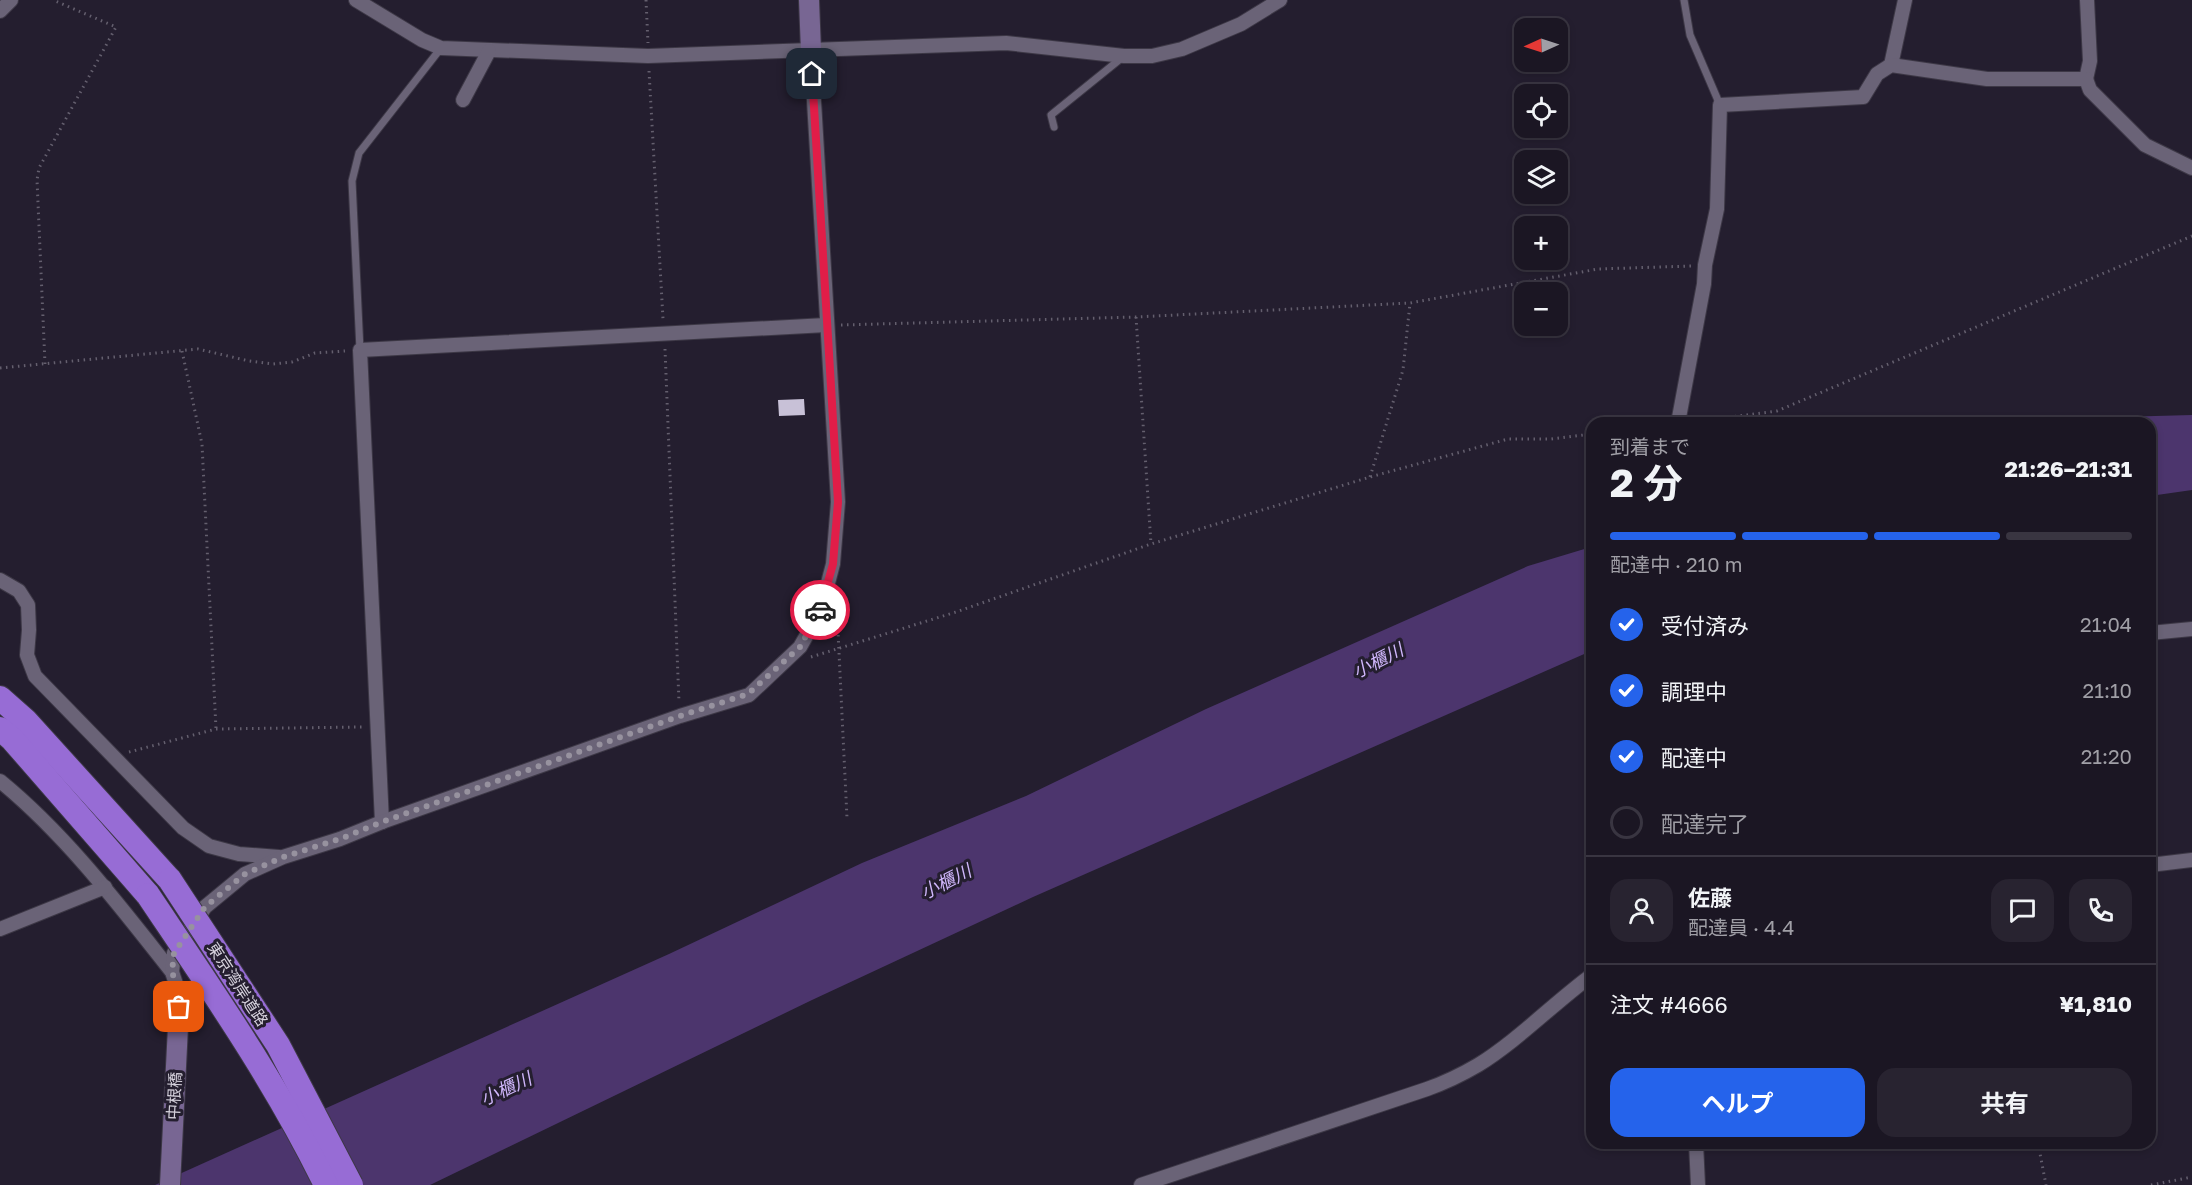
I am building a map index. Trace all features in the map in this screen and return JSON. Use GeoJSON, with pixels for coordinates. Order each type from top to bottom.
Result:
{"type":"FeatureCollection","features":[{"type":"Feature","properties":{"kind":"highway","name":"東京湾岸道路"},"geometry":{"type":"LineString","coordinates":[[0,698],[26,721],[170,880],[278,1045],[351,1185]]}},
{"type":"Feature","properties":{"kind":"highway","name":"東京湾岸道路"},"geometry":{"type":"LineString","coordinates":[[0,729],[12,738],[148,895],[251,1049],[310,1152],[326,1185]]}},
{"type":"Feature","properties":{"kind":"street"},"geometry":{"type":"LineString","coordinates":[[0,11],[11,0]]}},
{"type":"Feature","properties":{"kind":"street"},"geometry":{"type":"LineString","coordinates":[[356,0],[422,40],[441,48],[648,56],[1006,43],[1124,56],[1152,56],[1182,49],[1241,24],[1280,0]]}},
{"type":"Feature","properties":{"kind":"street"},"geometry":{"type":"LineString","coordinates":[[172,972],[174,953],[205,907],[245,874],[283,857],[340,839],[680,716],[748,694],[800,647],[823,602],[833,564],[838,502],[809,0]]}},
{"type":"Feature","properties":{"kind":"street"},"geometry":{"type":"LineString","coordinates":[[1891,65],[1905,0]]}},
{"type":"Feature","properties":{"kind":"street"},"geometry":{"type":"LineString","coordinates":[[2087,0],[2090,61],[2086,79],[2090,90],[2145,145],[2192,168]]}},
{"type":"Feature","properties":{"kind":"street"},"geometry":{"type":"LineString","coordinates":[[463,100],[489,51]]}},
{"type":"Feature","properties":{"kind":"street"},"geometry":{"type":"LineString","coordinates":[[1679,417],[1717,208],[1720,105],[1863,97],[1877,74],[1891,65],[1987,79],[2086,79]]}},
{"type":"Feature","properties":{"kind":"street"},"geometry":{"type":"LineString","coordinates":[[382,822],[360,350],[826,325]]}},
{"type":"Feature","properties":{"kind":"street"},"geometry":{"type":"LineString","coordinates":[[0,580],[19,591],[28,605],[27,655],[35,676],[183,828],[209,846],[239,855],[283,857]]}},
{"type":"Feature","properties":{"kind":"street"},"geometry":{"type":"LineString","coordinates":[[2156,632],[2192,629]]}},
{"type":"Feature","properties":{"kind":"street"},"geometry":{"type":"LineString","coordinates":[[0,781],[23,800],[105,887],[172,972],[177,987],[179,1007]]}},
{"type":"Feature","properties":{"kind":"street"},"geometry":{"type":"LineString","coordinates":[[2156,864],[2192,860]]}},
{"type":"Feature","properties":{"kind":"street"},"geometry":{"type":"LineString","coordinates":[[0,929],[105,887]]}},
{"type":"Feature","properties":{"kind":"street"},"geometry":{"type":"LineString","coordinates":[[1141,1185],[1457,1077],[1479,1065],[1586,980]]}},
{"type":"Feature","properties":{"kind":"street","name":"中根橋"},"geometry":{"type":"LineString","coordinates":[[170,1185],[179,1007]]}},
{"type":"Feature","properties":{"kind":"street"},"geometry":{"type":"LineString","coordinates":[[1696,1149],[1698,1185]]}},
{"type":"Feature","properties":{"kind":"lane"},"geometry":{"type":"LineString","coordinates":[[1684,0],[1690,35],[1720,105]]}},
{"type":"Feature","properties":{"kind":"lane"},"geometry":{"type":"LineString","coordinates":[[360,350],[352,181],[354,165],[359,153],[441,48]]}},
{"type":"Feature","properties":{"kind":"lane"},"geometry":{"type":"LineString","coordinates":[[1054,127],[1051,115],[1124,56]]}},
{"type":"Feature","properties":{"kind":"path"},"geometry":{"type":"LineString","coordinates":[[45,364],[37,180],[39,168],[116,27],[53,0]]}},
{"type":"Feature","properties":{"kind":"path"},"geometry":{"type":"LineString","coordinates":[[646,0],[664,335],[680,716]]}},
{"type":"Feature","properties":{"kind":"path"},"geometry":{"type":"LineString","coordinates":[[1730,417],[1777,411],[2192,236]]}},
{"type":"Feature","properties":{"kind":"path"},"geometry":{"type":"LineString","coordinates":[[826,325],[1136,317],[1410,303],[1598,269],[1705,265]]}},
{"type":"Feature","properties":{"kind":"path"},"geometry":{"type":"LineString","coordinates":[[1370,477],[1403,370],[1410,303]]}},
{"type":"Feature","properties":{"kind":"path"},"geometry":{"type":"LineString","coordinates":[[1136,317],[1150,544]]}},
{"type":"Feature","properties":{"kind":"path"},"geometry":{"type":"LineString","coordinates":[[0,368],[198,349],[273,364],[291,362],[315,352],[360,350]]}},
{"type":"Feature","properties":{"kind":"path"},"geometry":{"type":"LineString","coordinates":[[182,351],[202,444],[216,729]]}},
{"type":"Feature","properties":{"kind":"path"},"geometry":{"type":"LineString","coordinates":[[810,658],[956,612],[1150,544],[1370,477],[1508,440],[1551,439],[1586,435]]}},
{"type":"Feature","properties":{"kind":"path"},"geometry":{"type":"LineString","coordinates":[[837,606],[847,818]]}},
{"type":"Feature","properties":{"kind":"path"},"geometry":{"type":"LineString","coordinates":[[113,756],[216,729],[377,727]]}},
{"type":"Feature","properties":{"kind":"path"},"geometry":{"type":"LineString","coordinates":[[2039,1149],[2046,1185]]}},
{"type":"Feature","properties":{"kind":"path"},"geometry":{"type":"LineString","coordinates":[[2151,1185],[2192,1177]]}},
{"type":"Feature","properties":{"kind":"water"},"geometry":{"type":"Polygon","coordinates":[[[2192,415],[2192,490],[2156,495],[2156,417],[2118,417],[2192,415]]]}},
{"type":"Feature","properties":{"kind":"water","name":"小櫃川"},"geometry":{"type":"Polygon","coordinates":[[[1586,549],[1586,653],[1033,897],[812,1000],[430,1185],[155,1185],[669,954],[862,863],[1026,796],[1206,709],[1528,566],[1586,549]]]}},
{"type":"Feature","properties":{"kind":"building"},"geometry":{"type":"Polygon","coordinates":[[[804,399],[805,415],[779,416],[778,400],[804,399]]]}},
{"type":"Feature","properties":{"kind":"way so far"},"geometry":{"type":"LineString","coordinates":[[179,1007],[177,987],[172,972],[174,953],[205,907],[245,874],[283,857],[309,850],[680,716],[748,694],[800,647],[820,610]]}},
{"type":"Feature","properties":{"kind":"route"},"geometry":{"type":"LineString","coordinates":[[812,74],[838,502],[836,549],[820,610]]}}]}
